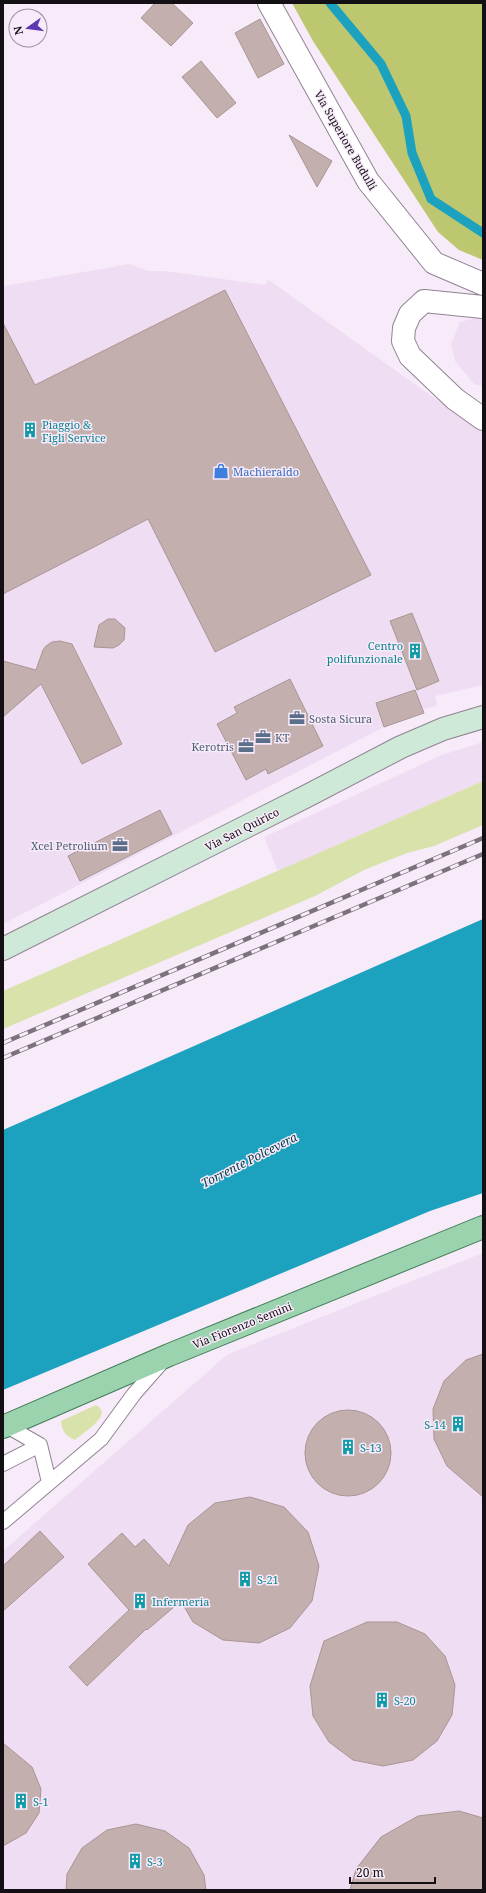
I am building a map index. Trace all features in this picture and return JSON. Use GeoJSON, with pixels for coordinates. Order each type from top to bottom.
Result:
{"type":"FeatureCollection","features":[{"type":"Feature","properties":{"kind":"main road","name":"Via San Quirico"},"geometry":{"type":"LineString","coordinates":[[3,949],[305,798],[401,747],[443,729],[483,717]]}},
{"type":"Feature","properties":{"kind":"main road","name":"Via Fiorenzo Semini"},"geometry":{"type":"LineString","coordinates":[[5,1427],[169,1355],[483,1227]]}},
{"type":"Feature","properties":{"kind":"street","name":"Via Superiore Budulli"},"geometry":{"type":"LineString","coordinates":[[269,3],[368,182],[434,262],[483,284]]}},
{"type":"Feature","properties":{"kind":"street"},"geometry":{"type":"LineString","coordinates":[[483,307],[424,301],[410,314],[404,328],[404,341],[410,356],[455,399],[483,419]]}},
{"type":"Feature","properties":{"kind":"lane"},"geometry":{"type":"LineString","coordinates":[[3,1522],[101,1439],[134,1394],[169,1355]]}},
{"type":"Feature","properties":{"kind":"lane"},"geometry":{"type":"LineString","coordinates":[[5,1427],[40,1445],[49,1482]]}},
{"type":"Feature","properties":{"kind":"lane"},"geometry":{"type":"LineString","coordinates":[[3,1464],[40,1445]]}},
{"type":"Feature","properties":{"kind":"shaded area"},"geometry":{"type":"Polygon","coordinates":[[[130,264],[148,271],[165,271],[265,285],[269,280],[483,433],[483,685],[435,696],[437,706],[422,709],[424,713],[384,727],[3,924],[3,286],[130,264]]]}},
{"type":"Feature","properties":{"kind":"shaded area"},"geometry":{"type":"Polygon","coordinates":[[[483,316],[483,385],[475,385],[455,361],[451,344],[460,322],[483,316]]]}},
{"type":"Feature","properties":{"kind":"shaded area"},"geometry":{"type":"Polygon","coordinates":[[[483,742],[483,781],[278,871],[264,837],[442,755],[483,742]]]}},
{"type":"Feature","properties":{"kind":"shaded area"},"geometry":{"type":"Polygon","coordinates":[[[483,1253],[483,1890],[3,1890],[3,1551],[228,1354],[483,1253]]]}},
{"type":"Feature","properties":{"kind":"green space"},"geometry":{"type":"Polygon","coordinates":[[[292,3],[483,3],[483,260],[459,250],[438,232],[313,41],[292,3]]]}},
{"type":"Feature","properties":{"kind":"green space"},"geometry":{"type":"Polygon","coordinates":[[[483,781],[483,825],[434,846],[407,853],[364,870],[315,896],[3,1029],[3,991],[483,781]]]}},
{"type":"Feature","properties":{"kind":"green space"},"geometry":{"type":"Polygon","coordinates":[[[96,1405],[101,1409],[102,1414],[96,1423],[75,1440],[66,1435],[62,1428],[61,1421],[96,1405]]]}},
{"type":"Feature","properties":{"kind":"water","name":"Torrente Polcevera"},"geometry":{"type":"Polygon","coordinates":[[[483,919],[483,1193],[430,1211],[3,1390],[3,1130],[483,919]]]}},
{"type":"Feature","properties":{"kind":"building"},"geometry":{"type":"Polygon","coordinates":[[[155,3],[172,3],[193,23],[171,46],[141,18],[155,3]]]}},
{"type":"Feature","properties":{"kind":"building"},"geometry":{"type":"Polygon","coordinates":[[[260,19],[284,64],[258,78],[235,33],[260,19]]]}},
{"type":"Feature","properties":{"kind":"building"},"geometry":{"type":"Polygon","coordinates":[[[201,61],[236,103],[217,118],[182,77],[201,61]]]}},
{"type":"Feature","properties":{"kind":"building"},"geometry":{"type":"Polygon","coordinates":[[[289,135],[332,161],[317,187],[289,135]]]}},
{"type":"Feature","properties":{"kind":"building","name":"Machieraldo"},"geometry":{"type":"Polygon","coordinates":[[[225,290],[371,575],[215,652],[148,519],[3,594],[3,323],[35,385],[225,290]]]}},
{"type":"Feature","properties":{"kind":"building","name":"Centro polifunzionale"},"geometry":{"type":"Polygon","coordinates":[[[412,613],[439,681],[417,690],[390,621],[412,613]]]}},
{"type":"Feature","properties":{"kind":"building"},"geometry":{"type":"Polygon","coordinates":[[[108,619],[115,619],[125,628],[124,640],[113,648],[94,647],[99,625],[108,619]]]}},
{"type":"Feature","properties":{"kind":"building"},"geometry":{"type":"Polygon","coordinates":[[[60,641],[72,644],[122,744],[82,764],[41,684],[3,717],[3,661],[36,670],[43,650],[46,646],[52,642],[60,641]]]}},
{"type":"Feature","properties":{"kind":"building"},"geometry":{"type":"Polygon","coordinates":[[[290,679],[323,746],[268,774],[266,769],[246,780],[217,724],[237,713],[234,707],[290,679]]]}},
{"type":"Feature","properties":{"kind":"building"},"geometry":{"type":"Polygon","coordinates":[[[415,690],[424,713],[384,727],[376,703],[415,690]]]}},
{"type":"Feature","properties":{"kind":"building","name":"Xcel Petrolium"},"geometry":{"type":"Polygon","coordinates":[[[160,810],[172,834],[80,881],[68,856],[160,810]]]}},
{"type":"Feature","properties":{"kind":"building","name":"S-14"},"geometry":{"type":"Polygon","coordinates":[[[483,1354],[483,1497],[447,1466],[434,1439],[433,1409],[444,1381],[466,1360],[483,1354]]]}},
{"type":"Feature","properties":{"kind":"building","name":"S-13"},"geometry":{"type":"Polygon","coordinates":[[[348,1410],[364,1413],[372,1417],[384,1429],[388,1437],[391,1453],[388,1469],[384,1477],[372,1489],[364,1493],[348,1496],[332,1493],[324,1489],[312,1477],[308,1469],[305,1453],[308,1437],[312,1429],[324,1417],[332,1413],[348,1410]]]}},
{"type":"Feature","properties":{"kind":"building","name":"S-21"},"geometry":{"type":"Polygon","coordinates":[[[250,1497],[284,1507],[308,1532],[319,1566],[312,1601],[290,1628],[259,1643],[223,1640],[193,1622],[181,1601],[147,1630],[146,1629],[87,1686],[69,1667],[129,1610],[88,1564],[122,1533],[135,1547],[144,1539],[169,1566],[188,1525],[215,1503],[250,1497]]]}},
{"type":"Feature","properties":{"kind":"building"},"geometry":{"type":"Polygon","coordinates":[[[40,1531],[64,1557],[3,1611],[3,1566],[40,1531]]]}},
{"type":"Feature","properties":{"kind":"building","name":"S-20"},"geometry":{"type":"Polygon","coordinates":[[[367,1622],[397,1622],[425,1634],[445,1656],[455,1685],[452,1715],[437,1741],[413,1760],[383,1766],[353,1760],[329,1742],[313,1716],[310,1686],[324,1641],[367,1622]]]}},
{"type":"Feature","properties":{"kind":"building","name":"S-1"},"geometry":{"type":"Polygon","coordinates":[[[3,1743],[32,1767],[41,1789],[39,1813],[26,1833],[3,1846],[3,1743]]]}},
{"type":"Feature","properties":{"kind":"building"},"geometry":{"type":"Polygon","coordinates":[[[459,1811],[483,1818],[483,1890],[350,1890],[356,1869],[381,1837],[418,1816],[459,1811]]]}},
{"type":"Feature","properties":{"kind":"building","name":"S-3"},"geometry":{"type":"Polygon","coordinates":[[[136,1824],[165,1831],[189,1848],[204,1875],[206,1890],[66,1890],[67,1874],[82,1848],[107,1830],[136,1824]]]}},
{"type":"Feature","properties":{"kind":"waterway"},"geometry":{"type":"LineString","coordinates":[[330,3],[381,64],[406,116],[412,153],[431,199],[483,233]]}},
{"type":"Feature","properties":{"kind":"railway"},"geometry":{"type":"LineString","coordinates":[[3,1043],[483,838]]}},
{"type":"Feature","properties":{"kind":"railway"},"geometry":{"type":"LineString","coordinates":[[3,1058],[483,854]]}},
{"type":"Feature","properties":{"kind":"place","name":"Piaggio & Figli Service"},"geometry":{"type":"Point","coordinates":[30,430]}},
{"type":"Feature","properties":{"kind":"place","name":"Machieraldo"},"geometry":{"type":"Point","coordinates":[221,471]}},
{"type":"Feature","properties":{"kind":"place","name":"Centro polifunzionale"},"geometry":{"type":"Point","coordinates":[415,651]}},
{"type":"Feature","properties":{"kind":"place","name":"Sosta Sicura"},"geometry":{"type":"Point","coordinates":[297,718]}},
{"type":"Feature","properties":{"kind":"place","name":"KT"},"geometry":{"type":"Point","coordinates":[263,737]}},
{"type":"Feature","properties":{"kind":"place","name":"Kerotris"},"geometry":{"type":"Point","coordinates":[246,746]}},
{"type":"Feature","properties":{"kind":"place","name":"Xcel Petrolium"},"geometry":{"type":"Point","coordinates":[120,845]}},
{"type":"Feature","properties":{"kind":"place","name":"S-14"},"geometry":{"type":"Point","coordinates":[458,1424]}},
{"type":"Feature","properties":{"kind":"place","name":"S-13"},"geometry":{"type":"Point","coordinates":[348,1447]}},
{"type":"Feature","properties":{"kind":"place","name":"S-21"},"geometry":{"type":"Point","coordinates":[245,1579]}},
{"type":"Feature","properties":{"kind":"place","name":"Infermeria"},"geometry":{"type":"Point","coordinates":[140,1601]}},
{"type":"Feature","properties":{"kind":"place","name":"S-20"},"geometry":{"type":"Point","coordinates":[382,1700]}},
{"type":"Feature","properties":{"kind":"place","name":"S-1"},"geometry":{"type":"Point","coordinates":[21,1801]}},
{"type":"Feature","properties":{"kind":"place","name":"S-3"},"geometry":{"type":"Point","coordinates":[135,1861]}}]}
